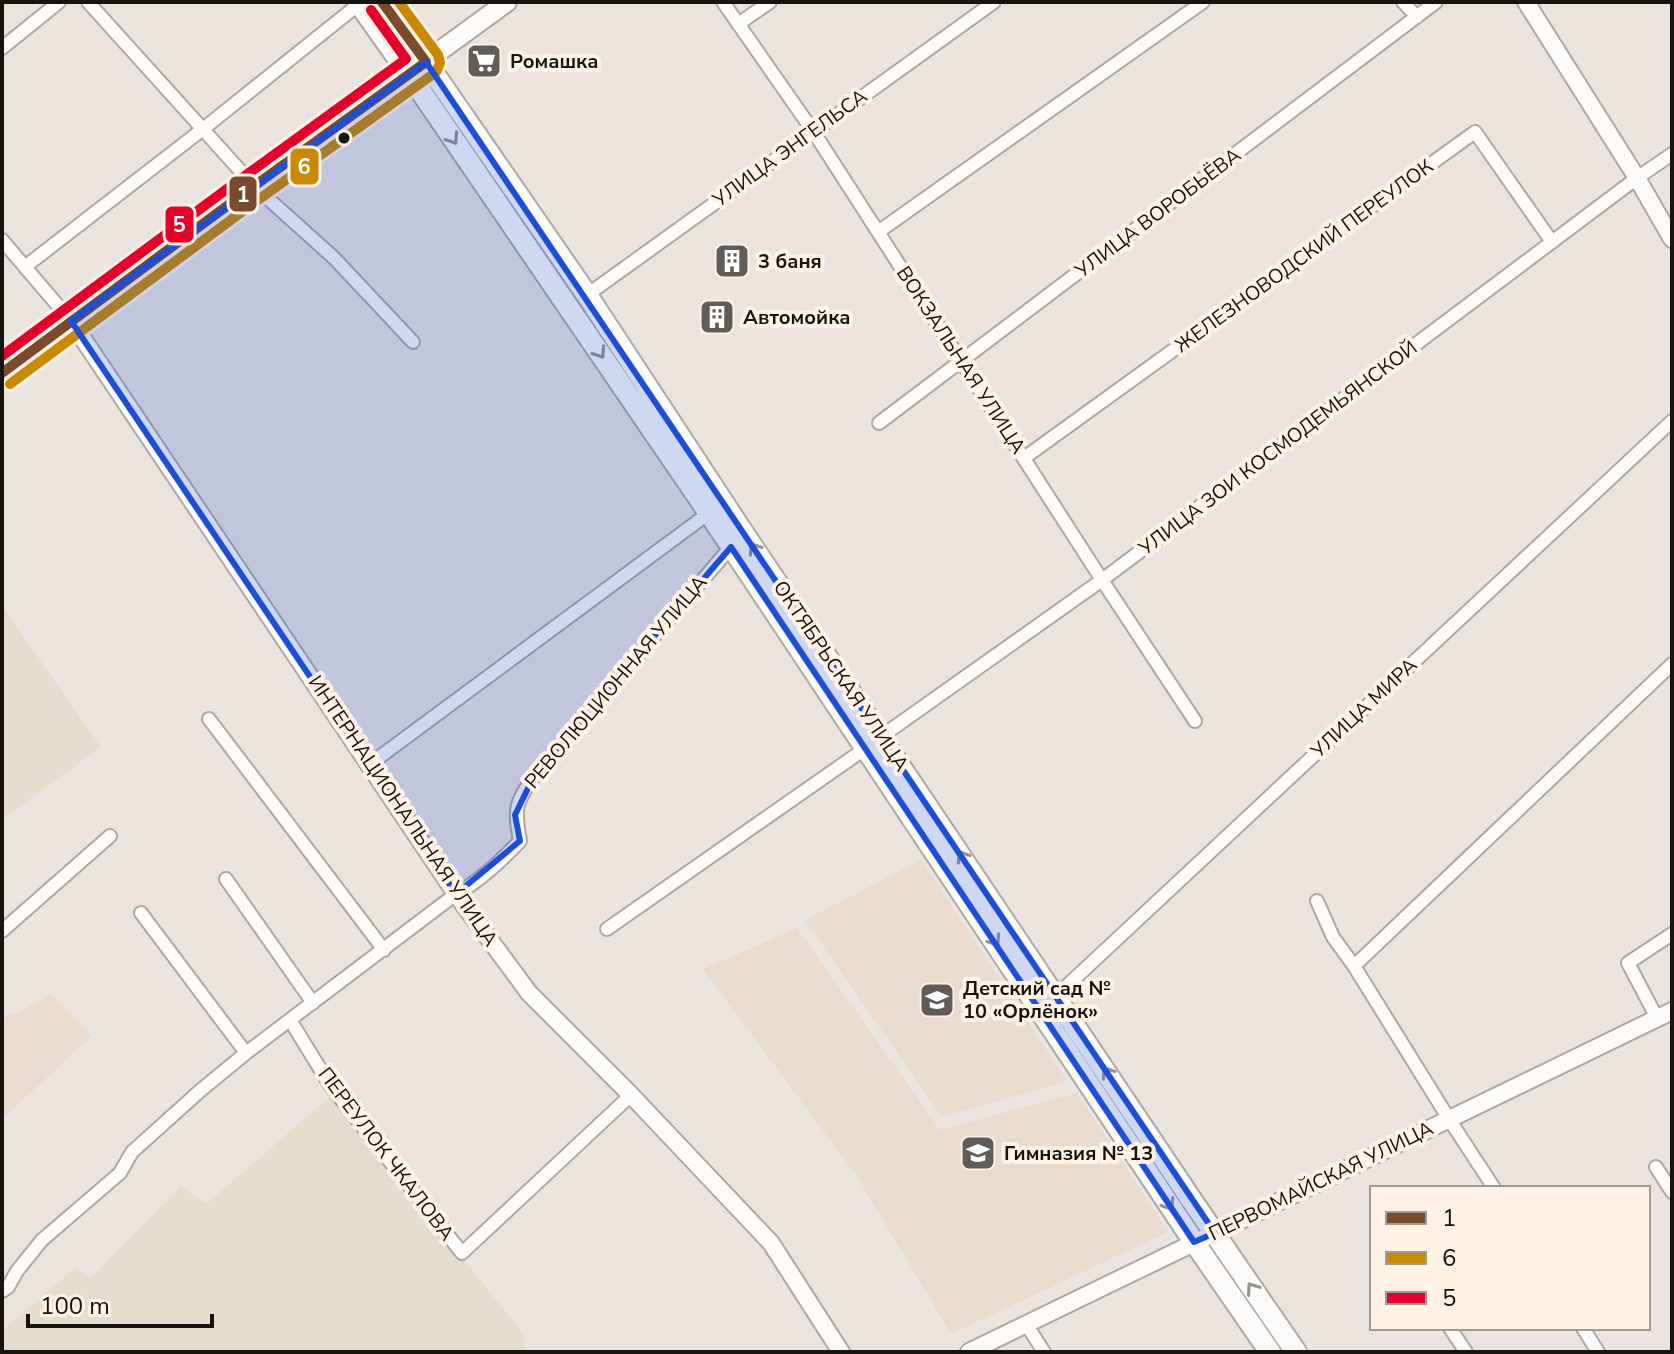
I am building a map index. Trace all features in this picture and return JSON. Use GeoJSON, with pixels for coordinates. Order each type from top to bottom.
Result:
{"type":"FeatureCollection","features":[{"type":"Feature","properties":{"kind":"main road","name":"ОКТЯБРЬСКАЯ УЛИЦА"},"geometry":{"type":"LineString","coordinates":[[382,2],[587,295],[742,531],[1194,1242],[1270,1352]]}},
{"type":"Feature","properties":{"kind":"main road"},"geometry":{"type":"LineString","coordinates":[[2,373],[507,2]]}},
{"type":"Feature","properties":{"kind":"main road","name":"ОКТЯБРЬСКАЯ УЛИЦА"},"geometry":{"type":"LineString","coordinates":[[358,3],[731,547],[1056,996],[1296,1352]]}},
{"type":"Feature","properties":{"kind":"street"},"geometry":{"type":"LineString","coordinates":[[2,48],[59,2]]}},
{"type":"Feature","properties":{"kind":"street"},"geometry":{"type":"LineString","coordinates":[[88,2],[254,186],[334,258],[413,342]]}},
{"type":"Feature","properties":{"kind":"street","name":"ВОКЗАЛЬНАЯ УЛИЦА"},"geometry":{"type":"LineString","coordinates":[[723,2],[813,131],[1195,721]]}},
{"type":"Feature","properties":{"kind":"street"},"geometry":{"type":"LineString","coordinates":[[738,24],[770,2]]}},
{"type":"Feature","properties":{"kind":"street","name":"УЛИЦА ЭНГЕЛЬСА"},"geometry":{"type":"LineString","coordinates":[[587,295],[994,2]]}},
{"type":"Feature","properties":{"kind":"street"},"geometry":{"type":"LineString","coordinates":[[878,232],[1203,2]]}},
{"type":"Feature","properties":{"kind":"street"},"geometry":{"type":"LineString","coordinates":[[1403,2],[1417,17]]}},
{"type":"Feature","properties":{"kind":"street","name":"УЛИЦА ВОРОБЬЁВА"},"geometry":{"type":"LineString","coordinates":[[879,423],[1436,2]]}},
{"type":"Feature","properties":{"kind":"street"},"geometry":{"type":"LineString","coordinates":[[1526,2],[1672,239]]}},
{"type":"Feature","properties":{"kind":"street"},"geometry":{"type":"LineString","coordinates":[[26,266],[203,129],[358,3]]}},
{"type":"Feature","properties":{"kind":"street","name":"ЖЕЛЕЗНОВОДСКИЙ ПЕРЕУЛОК"},"geometry":{"type":"LineString","coordinates":[[1024,458],[1475,132],[1552,242]]}},
{"type":"Feature","properties":{"kind":"street","name":"УЛИЦА ЗОИ КОСМОДЕМЬЯНСКОЙ"},"geometry":{"type":"LineString","coordinates":[[607,929],[1102,580],[1672,154]]}},
{"type":"Feature","properties":{"kind":"street","name":"ИНТЕРНАЦИОНАЛЬНАЯ УЛИЦА"},"geometry":{"type":"LineString","coordinates":[[2,240],[71,321],[456,894],[529,993],[771,1243],[841,1352]]}},
{"type":"Feature","properties":{"kind":"street","name":"УЛИЦА МИРА"},"geometry":{"type":"LineString","coordinates":[[1056,996],[1672,421]]}},
{"type":"Feature","properties":{"kind":"street"},"geometry":{"type":"LineString","coordinates":[[370,764],[709,513]]}},
{"type":"Feature","properties":{"kind":"street","name":"РЕВОЛЮЦИОННАЯ УЛИЦА"},"geometry":{"type":"LineString","coordinates":[[2,1291],[42,1240],[120,1173],[132,1152],[246,1053],[470,886],[520,841],[515,815],[521,795],[534,776],[731,547]]}},
{"type":"Feature","properties":{"kind":"street"},"geometry":{"type":"LineString","coordinates":[[1354,966],[1672,664]]}},
{"type":"Feature","properties":{"kind":"street"},"geometry":{"type":"LineString","coordinates":[[209,719],[384,950]]}},
{"type":"Feature","properties":{"kind":"street"},"geometry":{"type":"LineString","coordinates":[[2,931],[110,836]]}},
{"type":"Feature","properties":{"kind":"street"},"geometry":{"type":"LineString","coordinates":[[226,879],[313,1003]]}},
{"type":"Feature","properties":{"kind":"street"},"geometry":{"type":"LineString","coordinates":[[1317,901],[1333,937],[1493,1186]]}},
{"type":"Feature","properties":{"kind":"street"},"geometry":{"type":"LineString","coordinates":[[141,913],[246,1053]]}},
{"type":"Feature","properties":{"kind":"street"},"geometry":{"type":"LineString","coordinates":[[1664,1014],[1628,963],[1672,934]]}},
{"type":"Feature","properties":{"kind":"street","name":"ПЕРВОМАЙСКАЯ УЛИЦА"},"geometry":{"type":"LineString","coordinates":[[969,1352],[1664,1014]]}},
{"type":"Feature","properties":{"kind":"street","name":"ПЕРЕУЛОК ЧКАЛОВА"},"geometry":{"type":"LineString","coordinates":[[290,1020],[330,1085],[462,1253],[631,1095]]}},
{"type":"Feature","properties":{"kind":"street"},"geometry":{"type":"LineString","coordinates":[[1656,1167],[1672,1192]]}},
{"type":"Feature","properties":{"kind":"street"},"geometry":{"type":"LineString","coordinates":[[1026,1324],[1044,1352]]}},
{"type":"Feature","properties":{"kind":"street"},"geometry":{"type":"LineString","coordinates":[[1451,1330],[1466,1352]]}},
{"type":"Feature","properties":{"kind":"street"},"geometry":{"type":"LineString","coordinates":[[1584,1330],[1598,1352]]}},
{"type":"Feature","properties":{"kind":"highlighted area"},"geometry":{"type":"Polygon","coordinates":[[[426,62],[1215,1233],[1194,1242],[731,547],[534,776],[515,815],[520,841],[456,894],[71,321],[426,62]]]}},
{"type":"Feature","properties":{"kind":"shaded area"},"geometry":{"type":"Polygon","coordinates":[[[2,606],[101,747],[2,820],[2,606]]]}},
{"type":"Feature","properties":{"kind":"shaded area","name":"Детский сад № 10 «Орлёнок»"},"geometry":{"type":"Polygon","coordinates":[[[921,860],[1067,1081],[942,1117],[805,920],[921,860]]]}},
{"type":"Feature","properties":{"kind":"shaded area","name":"Гимназия № 13"},"geometry":{"type":"Polygon","coordinates":[[[797,928],[940,1130],[1077,1093],[1168,1232],[951,1334],[856,1175],[703,969],[797,928]]]}},
{"type":"Feature","properties":{"kind":"shaded area"},"geometry":{"type":"Polygon","coordinates":[[[51,994],[92,1036],[2,1119],[2,1021],[10,1013],[13,1016],[51,994]]]}},
{"type":"Feature","properties":{"kind":"shaded area"},"geometry":{"type":"Polygon","coordinates":[[[331,1096],[522,1332],[526,1352],[2,1352],[2,1331],[76,1267],[90,1279],[181,1186],[206,1204],[331,1096]]]}},
{"type":"Feature","properties":{"kind":"transit line","name":"1"},"geometry":{"type":"LineString","coordinates":[[2,373],[426,62],[382,2]]}},
{"type":"Feature","properties":{"kind":"transit line","name":"6"},"geometry":{"type":"LineString","coordinates":[[10,384],[436,72],[440,63],[438,55],[399,2]]}},
{"type":"Feature","properties":{"kind":"transit line","name":"5"},"geometry":{"type":"LineString","coordinates":[[2,356],[406,59],[371,10]]}},
{"type":"Feature","properties":{"kind":"place","name":"Ромашка"},"geometry":{"type":"Point","coordinates":[484,61]}},
{"type":"Feature","properties":{"kind":"place","name":"3 баня"},"geometry":{"type":"Point","coordinates":[732,261]}},
{"type":"Feature","properties":{"kind":"place","name":"Автомойка"},"geometry":{"type":"Point","coordinates":[717,317]}},
{"type":"Feature","properties":{"kind":"place","name":"Детский сад № 10 «Орлёнок»"},"geometry":{"type":"Point","coordinates":[937,1000]}},
{"type":"Feature","properties":{"kind":"place","name":"Гимназия № 13"},"geometry":{"type":"Point","coordinates":[978,1153]}}]}
